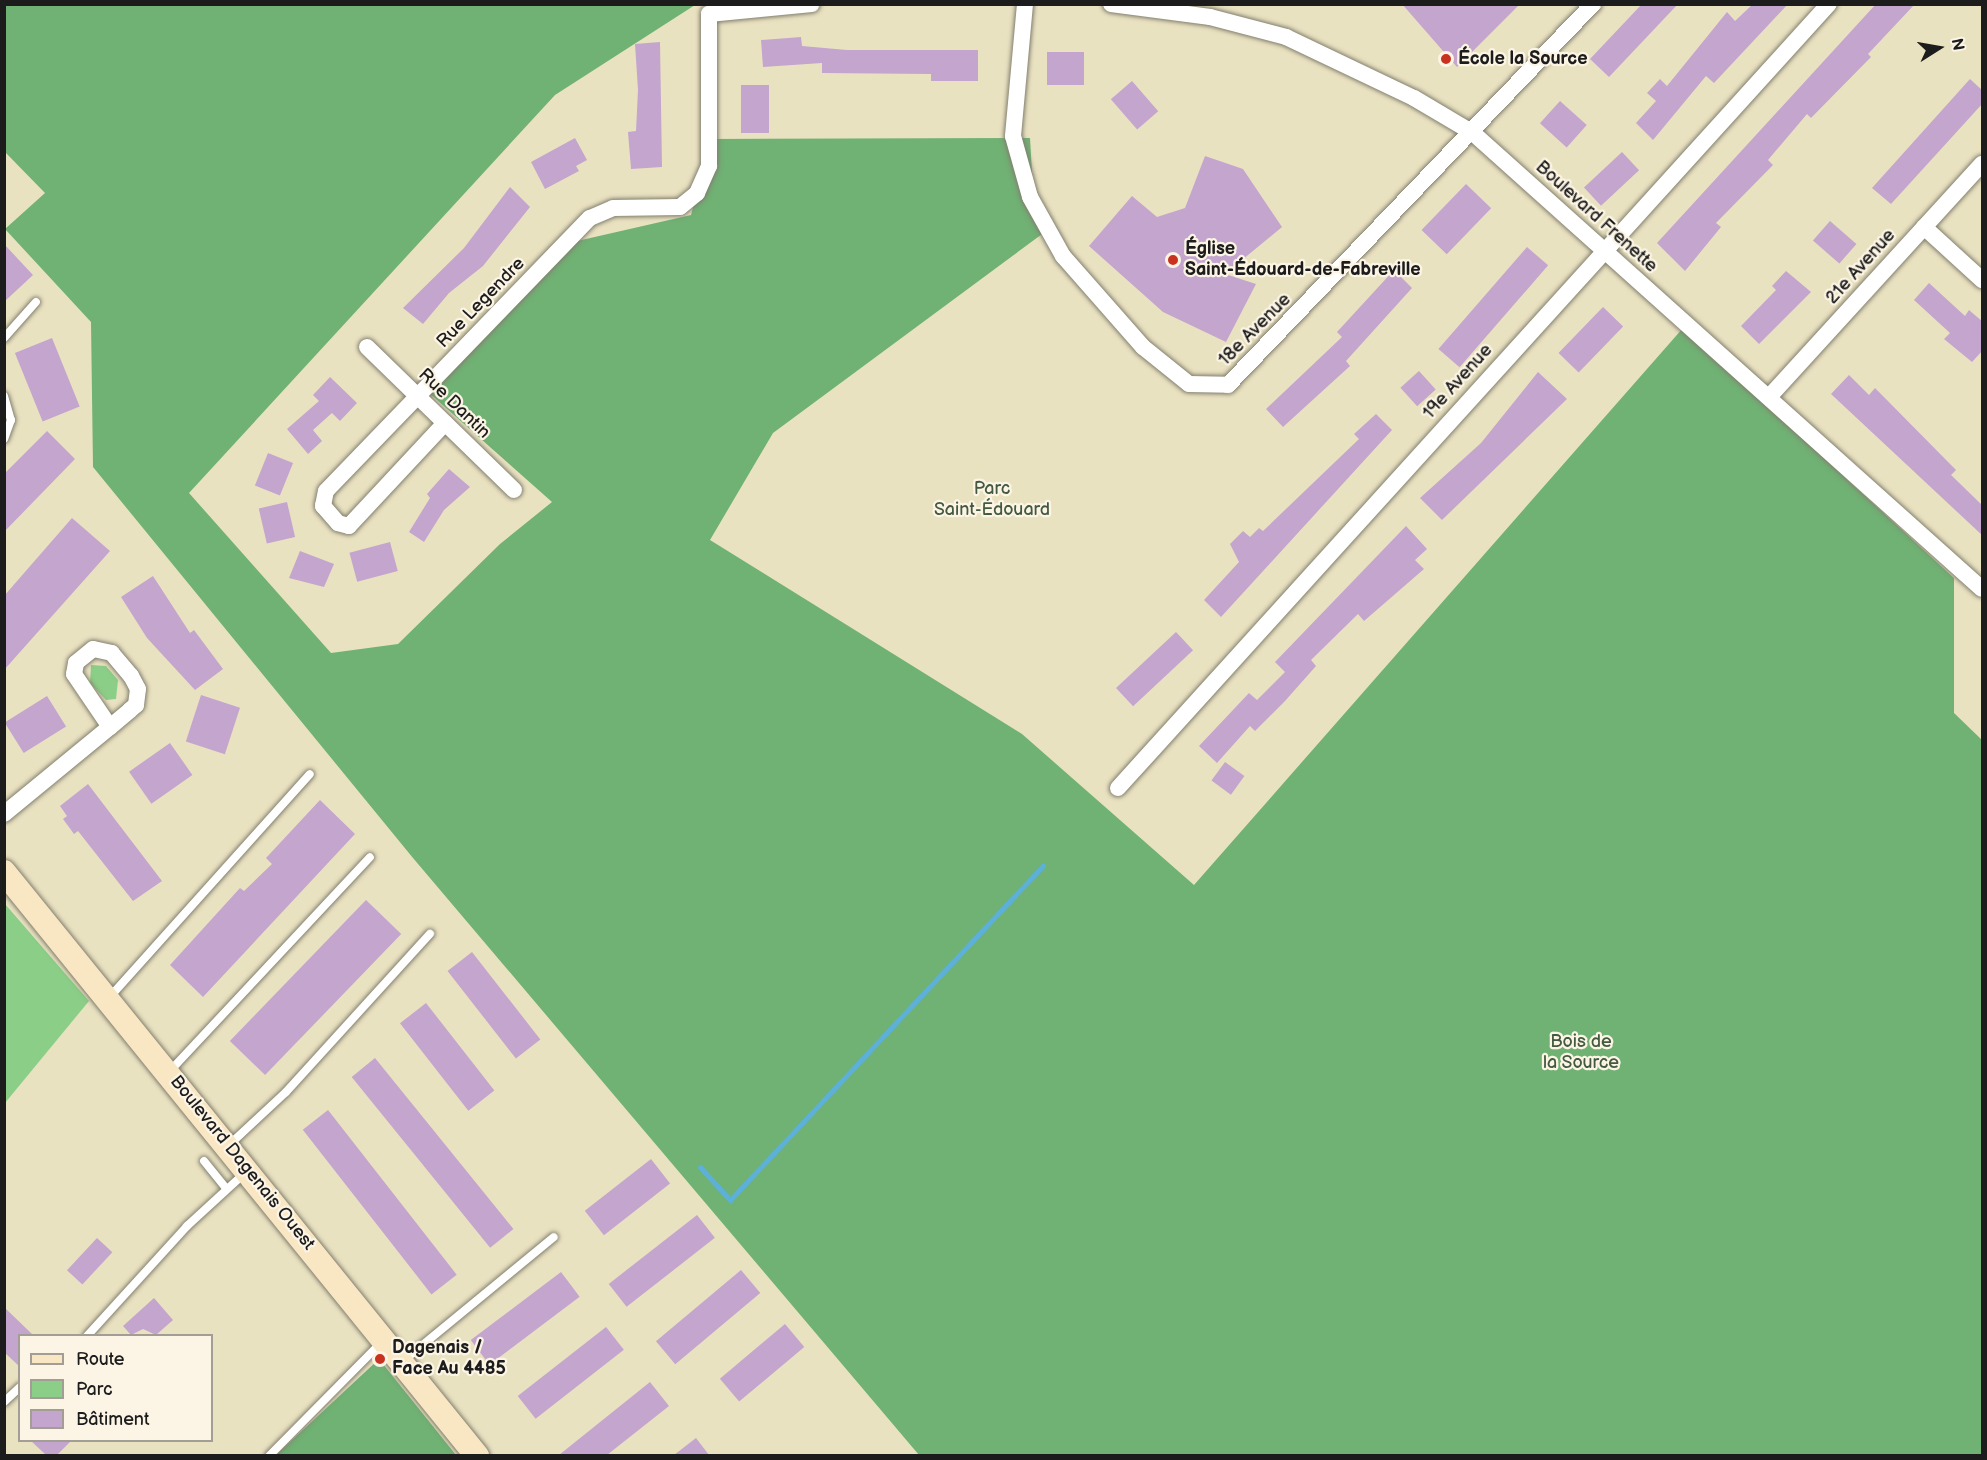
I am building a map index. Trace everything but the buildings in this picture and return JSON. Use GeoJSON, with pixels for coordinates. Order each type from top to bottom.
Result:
{"type":"FeatureCollection","features":[{"type":"Feature","properties":{"kind":"main road","name":"Boulevard Dagenais Ouest"},"geometry":{"type":"LineString","coordinates":[[4,872],[249,1169],[477,1455]]}},
{"type":"Feature","properties":{"kind":"street","name":"Rue Legendre"},"geometry":{"type":"LineString","coordinates":[[446,423],[350,526],[338,523],[323,506],[326,491],[590,218],[613,208],[680,207],[697,193],[709,166],[709,14],[812,4]]}},
{"type":"Feature","properties":{"kind":"street","name":"18e Avenue"},"geometry":{"type":"LineString","coordinates":[[1024,4],[1013,136],[1030,197],[1063,256],[1143,347],[1189,384],[1228,385],[1473,133],[1593,4]]}},
{"type":"Feature","properties":{"kind":"street","name":"Boulevard Frenette"},"geometry":{"type":"LineString","coordinates":[[1111,4],[1210,17],[1286,37],[1414,98],[1473,133],[1983,589]]}},
{"type":"Feature","properties":{"kind":"street","name":"19e Avenue"},"geometry":{"type":"LineString","coordinates":[[1118,788],[1829,4]]}},
{"type":"Feature","properties":{"kind":"street","name":"21e Avenue"},"geometry":{"type":"LineString","coordinates":[[1769,397],[1983,164]]}},
{"type":"Feature","properties":{"kind":"street"},"geometry":{"type":"LineString","coordinates":[[1924,227],[1983,280]]}},
{"type":"Feature","properties":{"kind":"street","name":"Rue Dantin"},"geometry":{"type":"LineString","coordinates":[[367,347],[514,490]]}},
{"type":"Feature","properties":{"kind":"street"},"geometry":{"type":"LineString","coordinates":[[4,814],[110,727],[136,705],[138,689],[112,653],[93,649],[76,663],[74,674],[110,727]]}},
{"type":"Feature","properties":{"kind":"lane"},"geometry":{"type":"LineString","coordinates":[[4,338],[36,302]]}},
{"type":"Feature","properties":{"kind":"lane"},"geometry":{"type":"LineString","coordinates":[[4,396],[11,420],[4,439]]}},
{"type":"Feature","properties":{"kind":"lane"},"geometry":{"type":"LineString","coordinates":[[108,999],[310,774]]}},
{"type":"Feature","properties":{"kind":"lane"},"geometry":{"type":"LineString","coordinates":[[168,1072],[370,857]]}},
{"type":"Feature","properties":{"kind":"lane"},"geometry":{"type":"LineString","coordinates":[[229,1145],[286,1092],[430,934]]}},
{"type":"Feature","properties":{"kind":"lane"},"geometry":{"type":"LineString","coordinates":[[204,1161],[227,1189]]}},
{"type":"Feature","properties":{"kind":"lane"},"geometry":{"type":"LineString","coordinates":[[88,1334],[249,1169]]}},
{"type":"Feature","properties":{"kind":"lane"},"geometry":{"type":"LineString","coordinates":[[402,1362],[554,1237]]}},
{"type":"Feature","properties":{"kind":"lane"},"geometry":{"type":"LineString","coordinates":[[269,1455],[384,1340]]}},
{"type":"Feature","properties":{"kind":"lane"},"geometry":{"type":"LineString","coordinates":[[4,1402],[18,1389]]}},
{"type":"Feature","properties":{"kind":"green space","name":"Bois de la Source"},"geometry":{"type":"Polygon","coordinates":[[[5,5],[695,5],[555,95],[189,493],[331,653],[398,644],[500,544],[552,502],[428,392],[564,244],[691,215],[710,139],[1030,138],[1033,190],[1053,226],[773,433],[710,540],[1022,734],[1194,885],[1683,328],[1954,578],[1954,713],[1982,740],[1982,1455],[919,1455],[413,858],[93,467],[91,322],[5,229],[45,193],[5,152],[5,5]]]}},
{"type":"Feature","properties":{"kind":"green space"},"geometry":{"type":"Polygon","coordinates":[[[91,665],[106,666],[118,680],[116,699],[106,700],[90,683],[91,665]]]}},
{"type":"Feature","properties":{"kind":"green space"},"geometry":{"type":"Polygon","coordinates":[[[5,904],[89,1001],[4,1103],[5,904]]]}},
{"type":"Feature","properties":{"kind":"green space"},"geometry":{"type":"Polygon","coordinates":[[[379,1359],[456,1455],[275,1456],[379,1359]]]}},
{"type":"Feature","properties":{"kind":"waterway"},"geometry":{"type":"LineString","coordinates":[[700,1167],[730,1200],[1043,866]]}},
{"type":"Feature","properties":{"kind":"place","name":"École la Source"},"geometry":{"type":"Point","coordinates":[1446,59]}},
{"type":"Feature","properties":{"kind":"place","name":"Église Saint-Édouard-de-Fabreville"},"geometry":{"type":"Point","coordinates":[1173,260]}},
{"type":"Feature","properties":{"kind":"place","name":"Dagenais / Face Au 4485"},"geometry":{"type":"Point","coordinates":[380,1359]}},
{"type":"Feature","properties":{"kind":"park label","name":"Parc Saint-Édouard"},"geometry":{"type":"Point","coordinates":[992,500]}}]}
